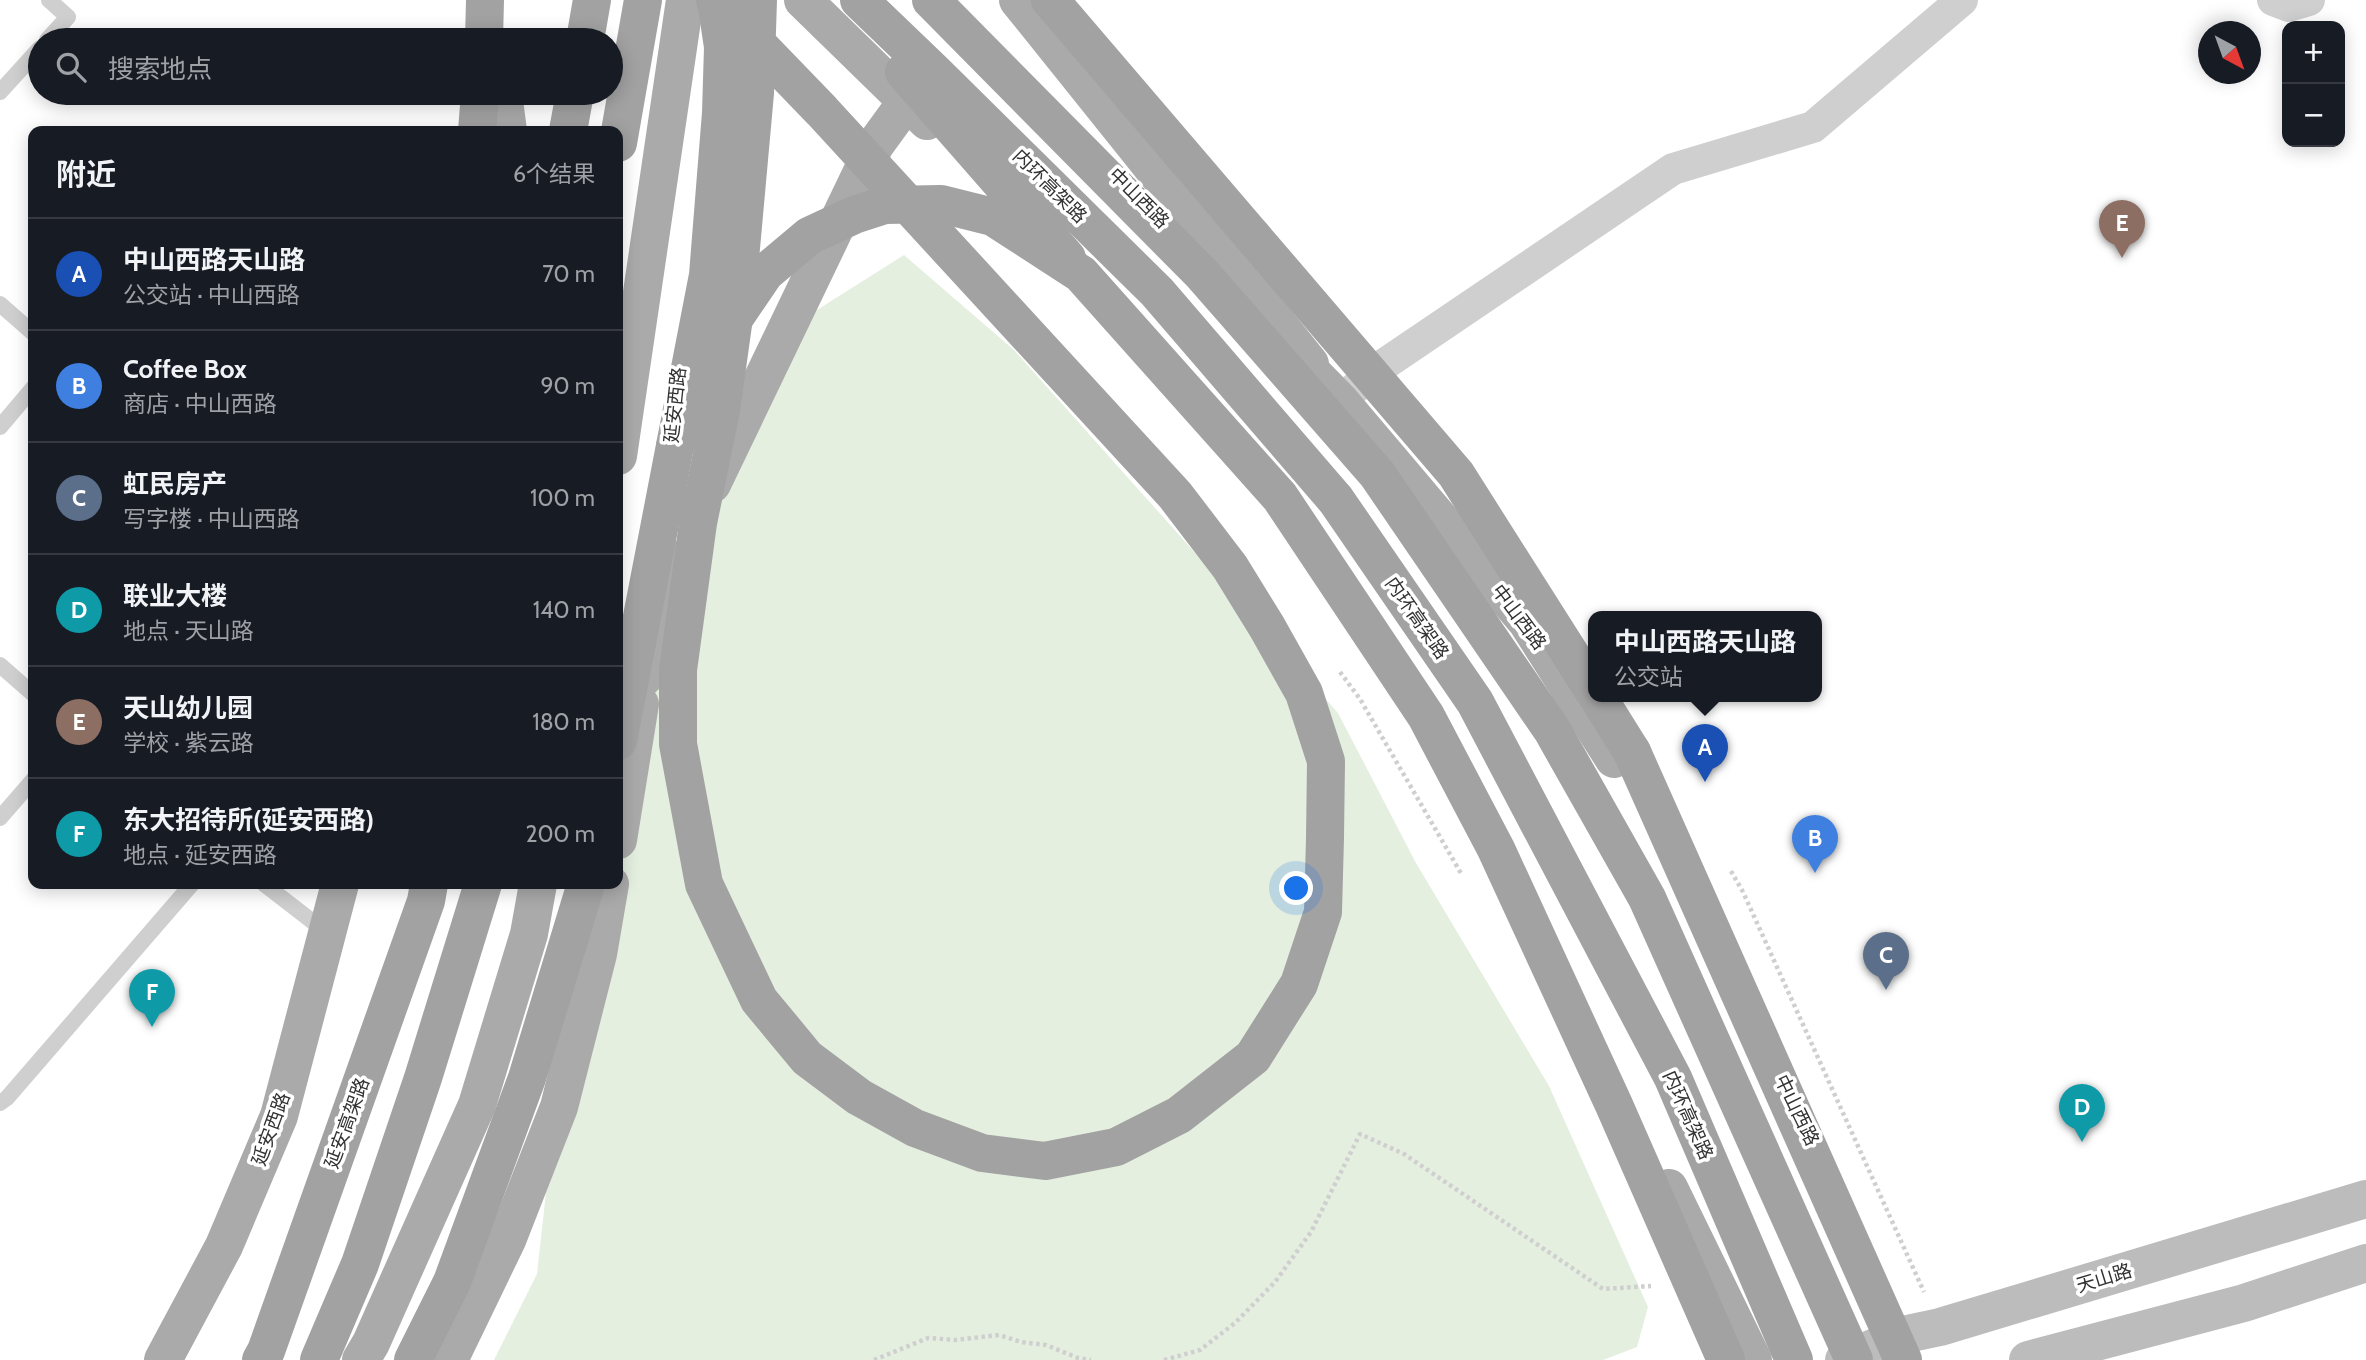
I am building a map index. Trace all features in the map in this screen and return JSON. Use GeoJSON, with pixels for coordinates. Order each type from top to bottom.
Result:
{"type":"FeatureCollection","features":[{"type":"Feature","properties":{"kind":"highway"},"geometry":{"type":"LineString","coordinates":[[484,28],[485,0]]}},
{"type":"Feature","properties":{"kind":"highway"},"geometry":{"type":"LineString","coordinates":[[587,28],[592,0]]}},
{"type":"Feature","properties":{"kind":"highway"},"geometry":{"type":"LineString","coordinates":[[621,126],[643,0]]}},
{"type":"Feature","properties":{"kind":"highway"},"geometry":{"type":"LineString","coordinates":[[716,0],[754,40],[764,50],[774,60],[839,129],[1175,495],[1230,567],[1304,693],[1326,761],[1325,838],[1323,912],[1299,984],[1253,1057],[1179,1115],[1116,1147],[1045,1161],[982,1153],[915,1128],[859,1097],[807,1058],[758,1000],[704,884],[678,744],[678,670],[698,523],[721,410],[736,303],[742,213],[755,93],[755,79],[756,66],[756,53],[757,40],[758,0]]}},
{"type":"Feature","properties":{"kind":"highway"},"geometry":{"type":"LineString","coordinates":[[623,715],[708,275],[721,113],[723,47],[716,0]]}},
{"type":"Feature","properties":{"kind":"highway"},"geometry":{"type":"LineString","coordinates":[[840,0],[1280,497],[1426,716],[1496,849],[1619,1117],[1726,1360]]}},
{"type":"Feature","properties":{"kind":"highway","name":"内环高架路"},"geometry":{"type":"LineString","coordinates":[[859,0],[1157,292],[1336,500],[1475,702],[1673,1078],[1794,1360]]}},
{"type":"Feature","properties":{"kind":"highway"},"geometry":{"type":"LineString","coordinates":[[932,0],[1202,274],[1377,474],[1552,730],[1647,898],[1854,1360]]}},
{"type":"Feature","properties":{"kind":"highway"},"geometry":{"type":"LineString","coordinates":[[1050,0],[1456,474],[1588,682]]}},
{"type":"Feature","properties":{"kind":"highway"},"geometry":{"type":"LineString","coordinates":[[477,126],[479,105]]}},
{"type":"Feature","properties":{"kind":"highway"},"geometry":{"type":"LineString","coordinates":[[569,126],[573,105]]}},
{"type":"Feature","properties":{"kind":"highway"},"geometry":{"type":"LineString","coordinates":[[675,446],[710,354],[765,273],[808,236],[854,215],[885,205],[941,204],[993,217],[1081,274]]}},
{"type":"Feature","properties":{"kind":"highway"},"geometry":{"type":"LineString","coordinates":[[1601,702],[1632,752],[1909,1351]]}},
{"type":"Feature","properties":{"kind":"highway","name":"延安高架路"},"geometry":{"type":"LineString","coordinates":[[259,1360],[266,1351],[426,901],[427,889]]}},
{"type":"Feature","properties":{"kind":"highway"},"geometry":{"type":"LineString","coordinates":[[319,1360],[360,1264],[427,1065],[481,889]]}},
{"type":"Feature","properties":{"kind":"highway"},"geometry":{"type":"LineString","coordinates":[[413,1360],[453,1282],[527,1078],[584,889]]}},
{"type":"Feature","properties":{"kind":"main road"},"geometry":{"type":"LineString","coordinates":[[491,0],[494,28]]}},
{"type":"Feature","properties":{"kind":"main road"},"geometry":{"type":"LineString","coordinates":[[598,28],[601,0]]}},
{"type":"Feature","properties":{"kind":"main road"},"geometry":{"type":"LineString","coordinates":[[623,89],[648,0]]}},
{"type":"Feature","properties":{"kind":"main road"},"geometry":{"type":"LineString","coordinates":[[623,422],[685,0]]}},
{"type":"Feature","properties":{"kind":"main road","name":"延安西路"},"geometry":{"type":"LineString","coordinates":[[623,804],[645,677],[706,135],[705,0]]}},
{"type":"Feature","properties":{"kind":"main road"},"geometry":{"type":"LineString","coordinates":[[803,0],[1037,229],[1275,498],[1400,673],[1509,861],[1753,1360]]}},
{"type":"Feature","properties":{"kind":"main road","name":"中山西路"},"geometry":{"type":"LineString","coordinates":[[944,0],[1340,401],[1527,622],[1655,823],[1909,1351]]}},
{"type":"Feature","properties":{"kind":"main road"},"geometry":{"type":"LineString","coordinates":[[1018,0],[1340,401]]}},
{"type":"Feature","properties":{"kind":"main road"},"geometry":{"type":"LineString","coordinates":[[645,677],[697,514],[875,145],[907,102]]}},
{"type":"Feature","properties":{"kind":"main road"},"geometry":{"type":"LineString","coordinates":[[505,105],[507,126]]}},
{"type":"Feature","properties":{"kind":"main road"},"geometry":{"type":"LineString","coordinates":[[589,126],[591,105]]}},
{"type":"Feature","properties":{"kind":"main road"},"geometry":{"type":"LineString","coordinates":[[612,126],[618,105]]}},
{"type":"Feature","properties":{"kind":"main road","name":"延安西路"},"geometry":{"type":"LineString","coordinates":[[163,1360],[224,1247],[279,1116],[339,889]]}},
{"type":"Feature","properties":{"kind":"main road"},"geometry":{"type":"LineString","coordinates":[[361,1360],[477,1105],[528,934],[537,889]]}},
{"type":"Feature","properties":{"kind":"main road"},"geometry":{"type":"LineString","coordinates":[[528,934],[562,889]]}},
{"type":"Feature","properties":{"kind":"main road"},"geometry":{"type":"LineString","coordinates":[[449,1360],[506,1240],[559,1107],[598,954],[609,889]]}},
{"type":"Feature","properties":{"kind":"main road","name":"天山路"},"geometry":{"type":"LineString","coordinates":[[1844,1360],[1909,1351],[1940,1326],[2366,1199]]}},
{"type":"Feature","properties":{"kind":"main road"},"geometry":{"type":"LineString","coordinates":[[2028,1360],[2244,1303],[2366,1264]]}},
{"type":"Feature","properties":{"kind":"street"},"geometry":{"type":"LineString","coordinates":[[1340,401],[1376,370],[1673,169],[1813,127],[1962,0]]}},
{"type":"Feature","properties":{"kind":"street"},"geometry":{"type":"LineString","coordinates":[[2273,0],[2289,6],[2309,0]]}},
{"type":"Feature","properties":{"kind":"lane"},"geometry":{"type":"LineString","coordinates":[[50,0],[68,17],[58,28]]}},
{"type":"Feature","properties":{"kind":"lane"},"geometry":{"type":"LineString","coordinates":[[0,92],[28,61]]}},
{"type":"Feature","properties":{"kind":"lane"},"geometry":{"type":"LineString","coordinates":[[0,304],[28,329]]}},
{"type":"Feature","properties":{"kind":"lane"},"geometry":{"type":"LineString","coordinates":[[0,428],[28,394]]}},
{"type":"Feature","properties":{"kind":"lane"},"geometry":{"type":"LineString","coordinates":[[0,665],[28,690]]}},
{"type":"Feature","properties":{"kind":"lane"},"geometry":{"type":"LineString","coordinates":[[0,818],[28,786]]}},
{"type":"Feature","properties":{"kind":"lane"},"geometry":{"type":"LineString","coordinates":[[2,1098],[188,889]]}},
{"type":"Feature","properties":{"kind":"lane"},"geometry":{"type":"LineString","coordinates":[[270,889],[326,932]]}},
{"type":"Feature","properties":{"kind":"path"},"geometry":{"type":"LineString","coordinates":[[1164,1360],[1200,1350],[1234,1323],[1275,1282],[1311,1233],[1360,1134],[1404,1154],[1603,1289],[1662,1286]]}},
{"type":"Feature","properties":{"kind":"path"},"geometry":{"type":"LineString","coordinates":[[874,1360],[928,1338],[955,1340],[999,1335],[1021,1342],[1046,1345],[1078,1358],[1091,1360]]}},
{"type":"Feature","properties":{"kind":"green space"},"geometry":{"type":"Polygon","coordinates":[[[904,255],[1014,350],[1338,713],[1416,863],[1549,1086],[1648,1307],[1637,1347],[1603,1360],[494,1360],[537,1274],[579,889],[623,889],[623,700],[809,315],[904,255]]]}},
{"type":"Feature","properties":{"kind":"place","name":"天山幼儿园"},"geometry":{"type":"Point","coordinates":[2122,258]}},
{"type":"Feature","properties":{"kind":"place","name":"中山西路天山路"},"geometry":{"type":"Point","coordinates":[1705,782]}},
{"type":"Feature","properties":{"kind":"place","name":"Coffee Box"},"geometry":{"type":"Point","coordinates":[1815,873]}},
{"type":"Feature","properties":{"kind":"place","name":"虹民房产"},"geometry":{"type":"Point","coordinates":[1886,990]}},
{"type":"Feature","properties":{"kind":"place","name":"东大招待所(延安西路)"},"geometry":{"type":"Point","coordinates":[152,1027]}},
{"type":"Feature","properties":{"kind":"place","name":"联业大楼"},"geometry":{"type":"Point","coordinates":[2082,1142]}}]}
